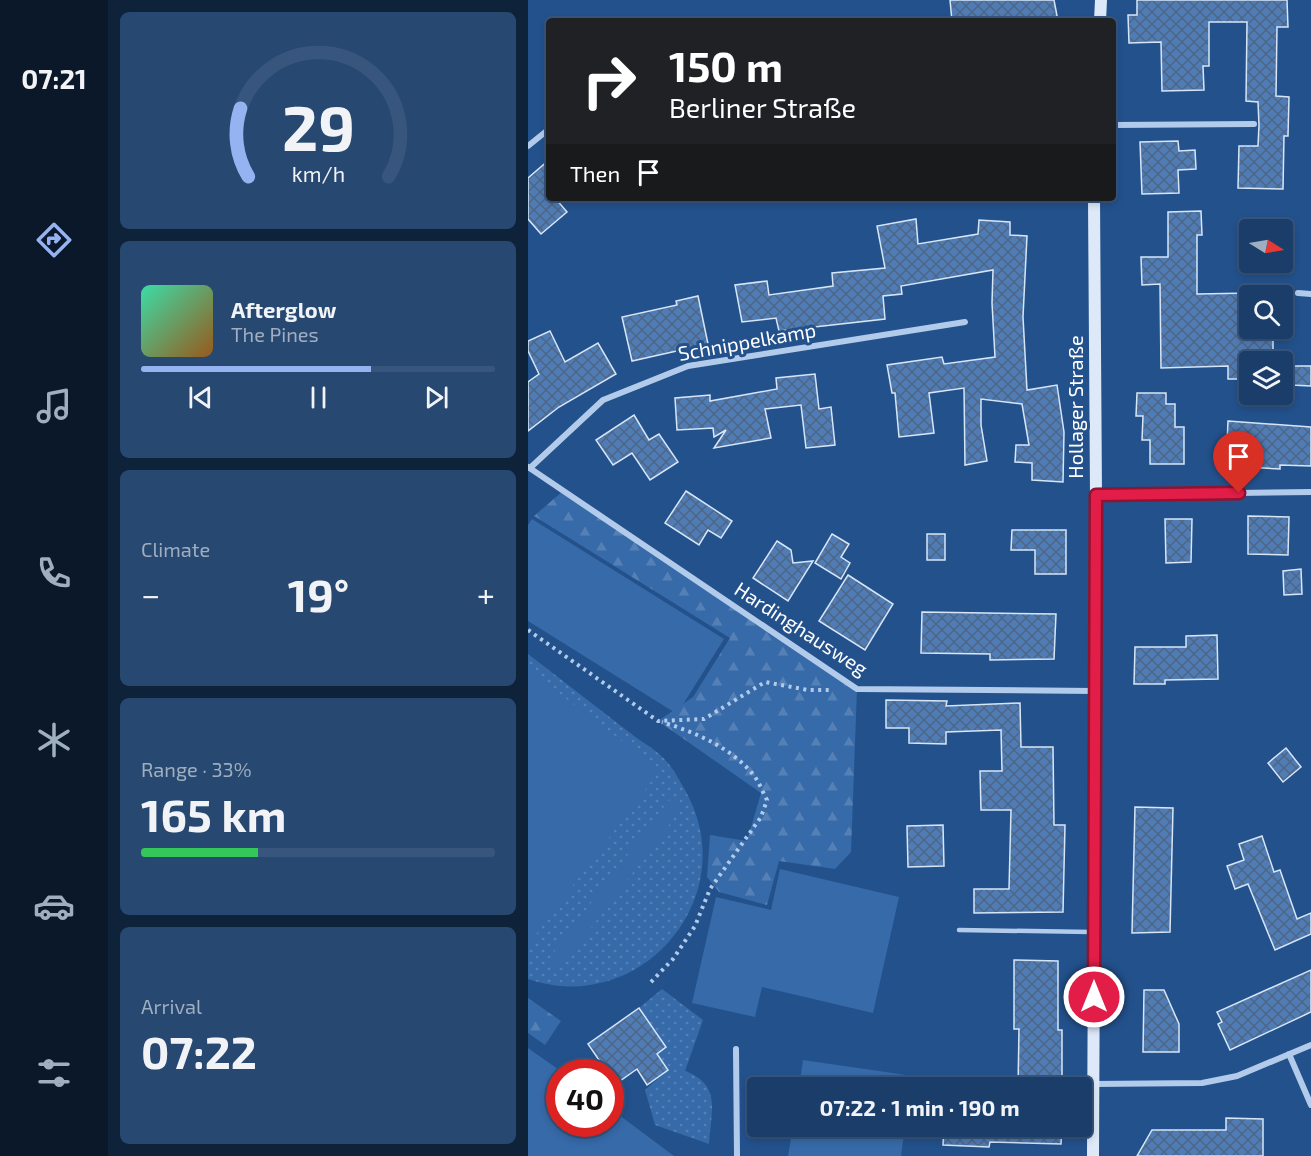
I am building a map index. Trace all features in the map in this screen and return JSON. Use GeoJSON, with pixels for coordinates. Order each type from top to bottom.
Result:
{"type":"FeatureCollection","features":[{"type":"Feature","properties":{"kind":"street"},"geometry":{"type":"LineString","coordinates":[[1100,18],[1101,0]]}},
{"type":"Feature","properties":{"kind":"street"},"geometry":{"type":"LineString","coordinates":[[1116,125],[1254,124]]}},
{"type":"Feature","properties":{"kind":"street"},"geometry":{"type":"LineString","coordinates":[[528,146],[546,131]]}},
{"type":"Feature","properties":{"kind":"street","name":"Hollager Straße"},"geometry":{"type":"LineString","coordinates":[[1094,201],[1096,691],[1094,1156]]}},
{"type":"Feature","properties":{"kind":"street"},"geometry":{"type":"LineString","coordinates":[[1298,293],[1311,294]]}},
{"type":"Feature","properties":{"kind":"street","name":"Schnippelkamp"},"geometry":{"type":"LineString","coordinates":[[529,468],[603,400],[688,366],[965,322]]}},
{"type":"Feature","properties":{"kind":"street","name":"Hardinghausweg"},"geometry":{"type":"LineString","coordinates":[[529,468],[857,690],[1096,691]]}},
{"type":"Feature","properties":{"kind":"street"},"geometry":{"type":"LineString","coordinates":[[1096,495],[1311,492]]}},
{"type":"Feature","properties":{"kind":"street"},"geometry":{"type":"LineString","coordinates":[[1093,1084],[1202,1083],[1237,1076],[1311,1045]]}},
{"type":"Feature","properties":{"kind":"street"},"geometry":{"type":"LineString","coordinates":[[736,1049],[737,1156]]}},
{"type":"Feature","properties":{"kind":"street"},"geometry":{"type":"LineString","coordinates":[[1289,1054],[1311,1105]]}},
{"type":"Feature","properties":{"kind":"lane"},"geometry":{"type":"LineString","coordinates":[[959,930],[1094,932]]}},
{"type":"Feature","properties":{"kind":"path"},"geometry":{"type":"LineString","coordinates":[[528,630],[658,721],[697,733],[736,760],[752,772],[767,800],[761,817],[710,889],[689,935],[673,959],[651,982]]}},
{"type":"Feature","properties":{"kind":"path"},"geometry":{"type":"LineString","coordinates":[[658,721],[705,719],[765,682],[808,690],[857,690]]}},
{"type":"Feature","properties":{"kind":"green space"},"geometry":{"type":"Polygon","coordinates":[[[563,491],[857,689],[851,852],[835,869],[779,861],[767,905],[719,892],[707,877],[710,835],[747,841],[761,793],[658,721],[693,697],[730,638],[534,516],[563,491]]]}},
{"type":"Feature","properties":{"kind":"green space"},"geometry":{"type":"Polygon","coordinates":[[[532,519],[724,639],[677,714],[528,621],[528,525],[532,519]]]}},
{"type":"Feature","properties":{"kind":"green space"},"geometry":{"type":"Polygon","coordinates":[[[528,654],[664,759],[673,769],[685,790],[700,830],[702,869],[692,906],[672,938],[644,964],[609,981],[570,986],[528,979],[528,654]]]}},
{"type":"Feature","properties":{"kind":"green space"},"geometry":{"type":"Polygon","coordinates":[[[528,670],[660,770],[528,945],[528,670]]]}},
{"type":"Feature","properties":{"kind":"green space"},"geometry":{"type":"Polygon","coordinates":[[[669,800],[681,809],[560,969],[548,960],[669,800]]]}},
{"type":"Feature","properties":{"kind":"green space"},"geometry":{"type":"Polygon","coordinates":[[[780,869],[899,897],[873,1013],[762,987],[755,1017],[692,1003],[716,897],[771,910],[780,869]]]}},
{"type":"Feature","properties":{"kind":"green space"},"geometry":{"type":"Polygon","coordinates":[[[662,989],[703,1020],[685,1071],[705,1084],[712,1100],[709,1144],[655,1125],[645,1090],[668,1070],[657,1054],[666,1047],[639,1008],[662,989]]]}},
{"type":"Feature","properties":{"kind":"green space"},"geometry":{"type":"Polygon","coordinates":[[[528,998],[561,1021],[545,1045],[528,1033],[528,998]]]}},
{"type":"Feature","properties":{"kind":"green space"},"geometry":{"type":"Polygon","coordinates":[[[528,1048],[546,1061],[546,1137],[624,1137],[624,1119],[674,1156],[528,1156],[528,1048]]]}},
{"type":"Feature","properties":{"kind":"green space"},"geometry":{"type":"Polygon","coordinates":[[[803,1060],[913,1076],[913,1077],[800,1077],[803,1060]]]}},
{"type":"Feature","properties":{"kind":"green space"},"geometry":{"type":"Polygon","coordinates":[[[791,1137],[904,1137],[901,1156],[788,1156],[791,1137]]]}},
{"type":"Feature","properties":{"kind":"building"},"geometry":{"type":"Polygon","coordinates":[[[950,0],[1054,0],[1057,18],[952,18],[950,0]]]}},
{"type":"Feature","properties":{"kind":"building"},"geometry":{"type":"Polygon","coordinates":[[[1137,0],[1287,0],[1288,27],[1277,27],[1276,96],[1289,97],[1288,136],[1284,136],[1283,189],[1238,188],[1239,146],[1258,146],[1258,102],[1246,101],[1247,22],[1209,22],[1209,66],[1203,66],[1204,90],[1162,91],[1161,42],[1129,43],[1128,15],[1137,15],[1137,0]]]}},
{"type":"Feature","properties":{"kind":"building"},"geometry":{"type":"Polygon","coordinates":[[[1178,141],[1179,151],[1195,150],[1196,169],[1178,170],[1179,193],[1142,194],[1140,142],[1178,141]]]}},
{"type":"Feature","properties":{"kind":"building"},"geometry":{"type":"Polygon","coordinates":[[[546,163],[546,201],[558,201],[567,212],[541,234],[528,219],[528,178],[546,163]]]}},
{"type":"Feature","properties":{"kind":"building"},"geometry":{"type":"Polygon","coordinates":[[[1201,211],[1202,235],[1197,235],[1197,294],[1239,293],[1239,339],[1273,339],[1273,351],[1239,351],[1239,379],[1228,379],[1228,366],[1161,368],[1160,284],[1142,285],[1141,257],[1168,257],[1168,212],[1201,211]]]}},
{"type":"Feature","properties":{"kind":"building"},"geometry":{"type":"Polygon","coordinates":[[[916,219],[918,244],[978,234],[979,220],[1010,222],[1010,235],[1027,236],[1023,317],[1027,390],[1057,385],[1064,432],[1063,482],[1032,480],[1032,463],[1015,462],[1016,445],[1029,445],[1022,404],[981,399],[981,425],[987,461],[965,465],[964,388],[929,393],[934,433],[899,437],[895,393],[892,393],[887,365],[942,357],[944,364],[995,357],[993,270],[901,286],[902,294],[883,296],[885,319],[779,331],[776,318],[742,322],[735,285],[767,281],[769,295],[833,286],[832,273],[885,268],[877,226],[916,219]]]}},
{"type":"Feature","properties":{"kind":"building"},"geometry":{"type":"Polygon","coordinates":[[[698,296],[708,344],[632,361],[622,317],[677,305],[676,301],[698,296]]]}},
{"type":"Feature","properties":{"kind":"building"},"geometry":{"type":"Polygon","coordinates":[[[550,331],[565,362],[598,343],[616,374],[559,407],[528,431],[528,382],[539,374],[528,351],[528,341],[550,331]]]}},
{"type":"Feature","properties":{"kind":"building"},"geometry":{"type":"Polygon","coordinates":[[[1293,366],[1311,366],[1311,386],[1293,385],[1293,366]]]}},
{"type":"Feature","properties":{"kind":"building"},"geometry":{"type":"Polygon","coordinates":[[[815,374],[819,409],[831,407],[835,445],[806,448],[801,405],[765,409],[771,438],[714,448],[726,430],[714,437],[713,428],[677,430],[675,398],[710,395],[710,401],[777,389],[776,378],[815,374]]]}},
{"type":"Feature","properties":{"kind":"building"},"geometry":{"type":"Polygon","coordinates":[[[1137,393],[1166,393],[1166,404],[1175,404],[1175,427],[1184,427],[1184,464],[1150,464],[1150,440],[1142,440],[1143,416],[1136,416],[1137,393]]]}},
{"type":"Feature","properties":{"kind":"building"},"geometry":{"type":"Polygon","coordinates":[[[634,415],[649,440],[659,434],[678,462],[650,480],[632,453],[613,465],[596,440],[634,415]]]}},
{"type":"Feature","properties":{"kind":"building"},"geometry":{"type":"Polygon","coordinates":[[[1228,421],[1311,427],[1311,466],[1280,465],[1280,469],[1226,466],[1228,421]]]}},
{"type":"Feature","properties":{"kind":"building"},"geometry":{"type":"Polygon","coordinates":[[[686,491],[732,521],[721,538],[708,530],[699,545],[665,523],[686,491]]]}},
{"type":"Feature","properties":{"kind":"building"},"geometry":{"type":"Polygon","coordinates":[[[1248,516],[1289,517],[1288,555],[1248,554],[1248,516]]]}},
{"type":"Feature","properties":{"kind":"building"},"geometry":{"type":"Polygon","coordinates":[[[1165,519],[1192,519],[1191,562],[1166,563],[1165,519]]]}},
{"type":"Feature","properties":{"kind":"building"},"geometry":{"type":"Polygon","coordinates":[[[1012,530],[1066,530],[1066,574],[1035,574],[1035,550],[1011,550],[1012,530]]]}},
{"type":"Feature","properties":{"kind":"building"},"geometry":{"type":"Polygon","coordinates":[[[832,534],[849,544],[841,557],[850,563],[841,579],[815,563],[832,534]]]}},
{"type":"Feature","properties":{"kind":"building"},"geometry":{"type":"Polygon","coordinates":[[[927,534],[945,534],[945,560],[927,560],[927,534]]]}},
{"type":"Feature","properties":{"kind":"building"},"geometry":{"type":"Polygon","coordinates":[[[777,541],[791,550],[793,563],[813,561],[788,601],[753,578],[777,541]]]}},
{"type":"Feature","properties":{"kind":"building"},"geometry":{"type":"Polygon","coordinates":[[[1301,569],[1302,594],[1284,595],[1283,571],[1301,569]]]}},
{"type":"Feature","properties":{"kind":"building"},"geometry":{"type":"Polygon","coordinates":[[[848,575],[893,604],[865,650],[819,621],[848,575]]]}},
{"type":"Feature","properties":{"kind":"building"},"geometry":{"type":"Polygon","coordinates":[[[922,612],[1056,614],[1054,659],[990,660],[990,654],[921,653],[922,612]]]}},
{"type":"Feature","properties":{"kind":"building"},"geometry":{"type":"Polygon","coordinates":[[[1217,635],[1218,679],[1165,680],[1165,684],[1134,684],[1135,647],[1186,647],[1186,636],[1217,635]]]}},
{"type":"Feature","properties":{"kind":"building"},"geometry":{"type":"Polygon","coordinates":[[[886,700],[947,701],[946,706],[1020,703],[1021,747],[1053,747],[1054,825],[1065,825],[1063,912],[974,913],[974,889],[1009,889],[1011,810],[981,810],[980,771],[1002,771],[1001,730],[946,732],[946,744],[909,743],[909,728],[886,728],[886,700]]]}},
{"type":"Feature","properties":{"kind":"building"},"geometry":{"type":"Polygon","coordinates":[[[1286,748],[1301,767],[1283,782],[1268,763],[1286,748]]]}},
{"type":"Feature","properties":{"kind":"building"},"geometry":{"type":"Polygon","coordinates":[[[1135,807],[1173,808],[1170,932],[1132,933],[1135,807]]]}},
{"type":"Feature","properties":{"kind":"building"},"geometry":{"type":"Polygon","coordinates":[[[943,825],[944,866],[908,867],[907,826],[943,825]]]}},
{"type":"Feature","properties":{"kind":"building"},"geometry":{"type":"Polygon","coordinates":[[[1262,836],[1274,872],[1280,870],[1297,919],[1311,913],[1311,934],[1275,950],[1248,884],[1235,889],[1227,866],[1244,860],[1239,844],[1262,836]]]}},
{"type":"Feature","properties":{"kind":"building"},"geometry":{"type":"Polygon","coordinates":[[[1014,960],[1058,961],[1058,1030],[1062,1030],[1062,1077],[1018,1077],[1019,1029],[1014,1029],[1014,960]]]}},
{"type":"Feature","properties":{"kind":"building"},"geometry":{"type":"Polygon","coordinates":[[[1311,970],[1311,1012],[1230,1050],[1218,1024],[1222,1022],[1217,1012],[1311,970]]]}},
{"type":"Feature","properties":{"kind":"building"},"geometry":{"type":"Polygon","coordinates":[[[1144,990],[1164,990],[1179,1024],[1179,1052],[1143,1052],[1144,990]]]}},
{"type":"Feature","properties":{"kind":"building"},"geometry":{"type":"Polygon","coordinates":[[[639,1008],[666,1047],[657,1054],[668,1070],[647,1085],[637,1069],[624,1078],[624,1059],[598,1059],[588,1044],[639,1008]]]}},
{"type":"Feature","properties":{"kind":"building"},"geometry":{"type":"Polygon","coordinates":[[[1226,1118],[1263,1119],[1263,1156],[1137,1156],[1152,1130],[1226,1130],[1226,1118]]]}},
{"type":"Feature","properties":{"kind":"building"},"geometry":{"type":"Polygon","coordinates":[[[943,1137],[1061,1137],[1061,1144],[990,1142],[989,1147],[943,1145],[943,1137]]]}},
{"type":"Feature","properties":{"kind":"route"},"geometry":{"type":"LineString","coordinates":[[1094,997],[1096,495],[1239,493]]}}]}
